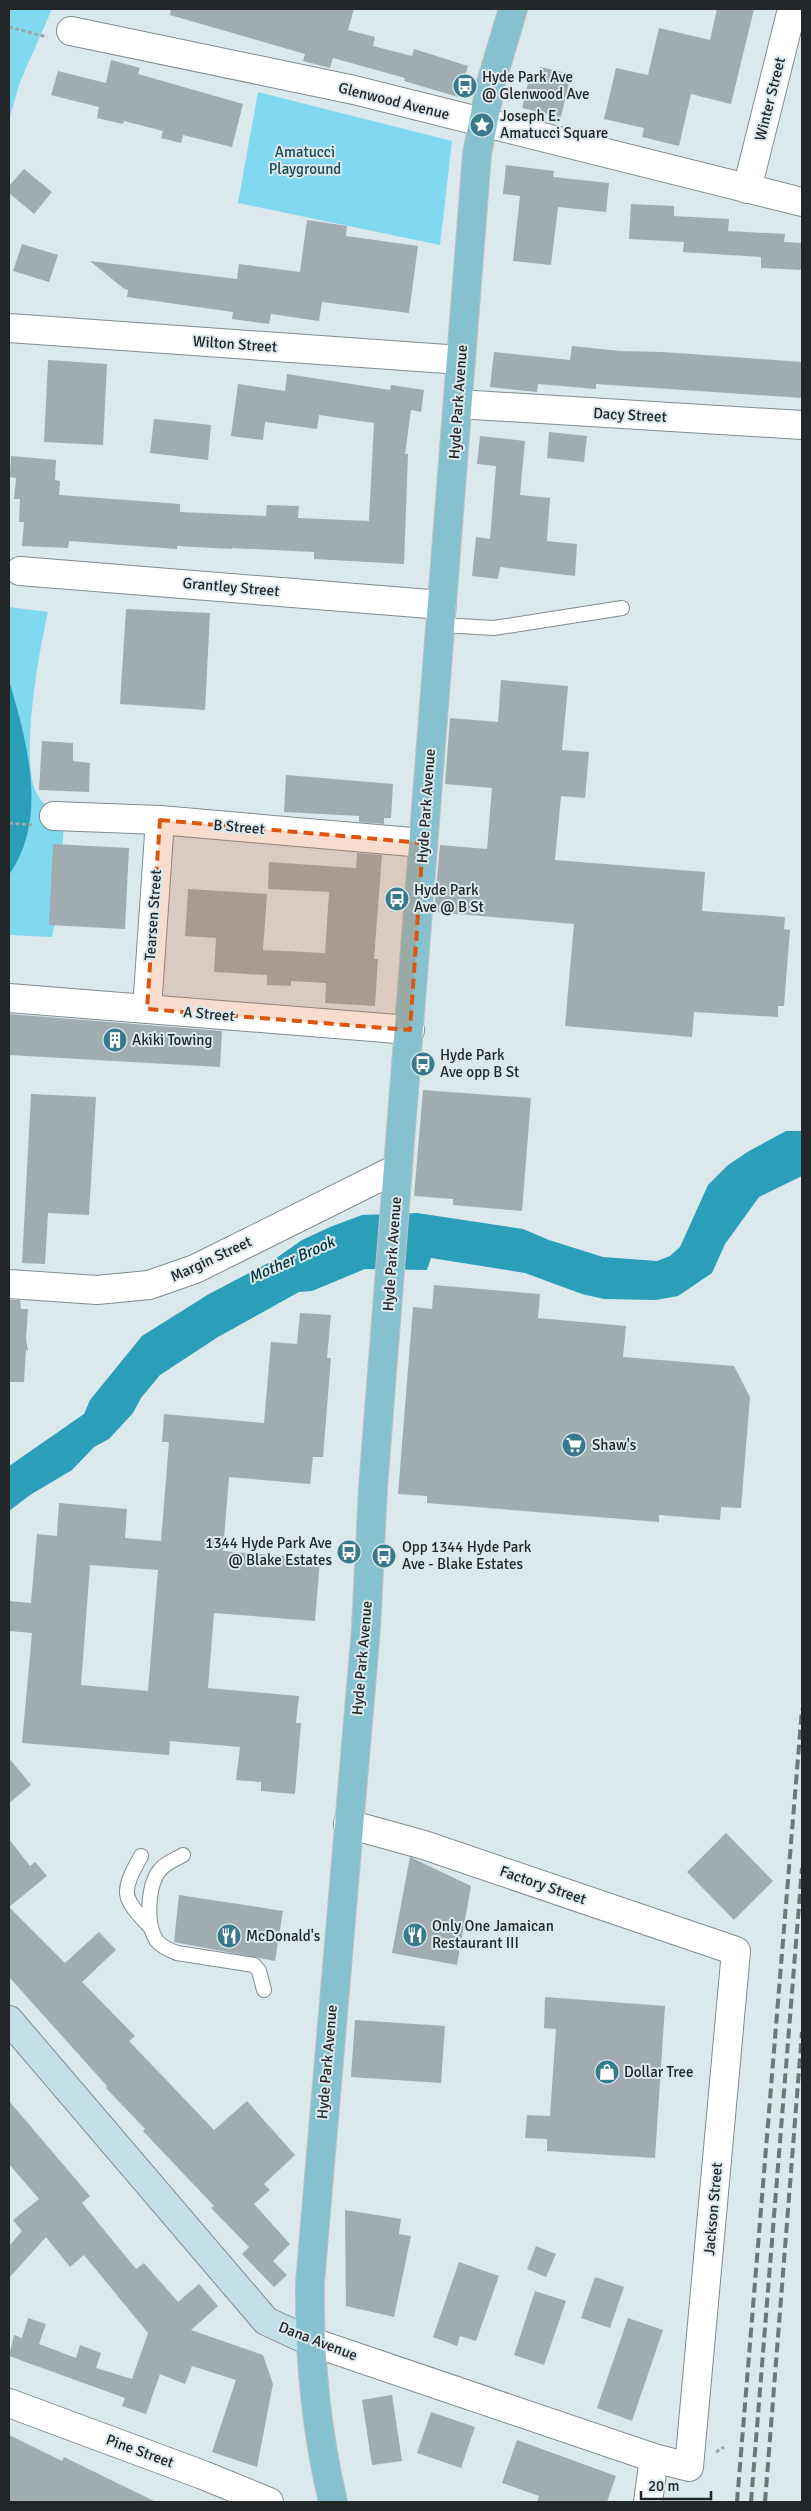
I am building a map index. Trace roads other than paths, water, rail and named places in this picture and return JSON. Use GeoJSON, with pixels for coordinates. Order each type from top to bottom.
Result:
{"type":"FeatureCollection","features":[{"type":"Feature","properties":{"kind":"main road","name":"Hyde Park Avenue"},"geometry":{"type":"LineString","coordinates":[[333,2502],[319,2424],[309,2341],[310,2282],[366,1628],[373,1488],[477,154],[490,84],[512,9]]}},
{"type":"Feature","properties":{"kind":"street","name":"Winter Street"},"geometry":{"type":"LineString","coordinates":[[747,189],[792,9]]}},
{"type":"Feature","properties":{"kind":"street","name":"Glenwood Avenue"},"geometry":{"type":"LineString","coordinates":[[71,31],[354,90],[483,124],[802,202]]}},
{"type":"Feature","properties":{"kind":"street","name":"Wilton Street"},"geometry":{"type":"LineString","coordinates":[[9,328],[461,360]]}},
{"type":"Feature","properties":{"kind":"street","name":"Dacy Street"},"geometry":{"type":"LineString","coordinates":[[458,404],[802,426]]}},
{"type":"Feature","properties":{"kind":"street","name":"Grantley Street"},"geometry":{"type":"LineString","coordinates":[[20,571],[441,615]]}},
{"type":"Feature","properties":{"kind":"street","name":"B Street"},"geometry":{"type":"LineString","coordinates":[[44,820],[160,820],[424,843]]}},
{"type":"Feature","properties":{"kind":"street","name":"Tearsen Street"},"geometry":{"type":"LineString","coordinates":[[147,1009],[160,820]]}},
{"type":"Feature","properties":{"kind":"street","name":"A Street"},"geometry":{"type":"LineString","coordinates":[[9,998],[410,1030]]}},
{"type":"Feature","properties":{"kind":"street","name":"Margin Street"},"geometry":{"type":"LineString","coordinates":[[9,1284],[97,1290],[149,1285],[194,1269],[398,1168]]}},
{"type":"Feature","properties":{"kind":"street","name":"Factory Street"},"geometry":{"type":"LineString","coordinates":[[348,1824],[424,1845],[736,1951]]}},
{"type":"Feature","properties":{"kind":"street","name":"Jackson Street"},"geometry":{"type":"LineString","coordinates":[[689,2467],[736,1951]]}},
{"type":"Feature","properties":{"kind":"street","name":"Dana Avenue"},"geometry":{"type":"LineString","coordinates":[[9,2020],[266,2321],[309,2341],[654,2458],[689,2467]]}},
{"type":"Feature","properties":{"kind":"street","name":"Pine Street"},"geometry":{"type":"LineString","coordinates":[[9,2403],[203,2475],[269,2502]]}},
{"type":"Feature","properties":{"kind":"street"},"geometry":{"type":"LineString","coordinates":[[648,2502],[654,2458]]}},
{"type":"Feature","properties":{"kind":"lane"},"geometry":{"type":"LineString","coordinates":[[441,615],[494,628],[622,608]]}},
{"type":"Feature","properties":{"kind":"lane"},"geometry":{"type":"LineString","coordinates":[[151,1928],[149,1915],[156,1876],[162,1868],[183,1855]]}},
{"type":"Feature","properties":{"kind":"lane"},"geometry":{"type":"LineString","coordinates":[[141,1856],[126,1888],[127,1899],[151,1928],[157,1941],[167,1949],[254,1965],[259,1972],[264,1990]]}},
{"type":"Feature","properties":{"kind":"water"},"geometry":{"type":"Polygon","coordinates":[[[9,680],[27,754],[31,779],[31,805],[28,829],[21,853],[9,875],[9,680]]]}},
{"type":"Feature","properties":{"kind":"water","name":"Mother Brook"},"geometry":{"type":"Polygon","coordinates":[[[786,1131],[802,1131],[802,1176],[759,1197],[725,1244],[712,1273],[678,1296],[656,1300],[604,1299],[582,1294],[525,1273],[431,1258],[427,1270],[365,1269],[312,1291],[299,1292],[218,1337],[160,1375],[141,1398],[133,1413],[109,1439],[94,1447],[72,1470],[30,1495],[9,1511],[9,1466],[84,1414],[90,1400],[142,1336],[209,1294],[272,1261],[302,1240],[362,1215],[417,1213],[523,1229],[549,1240],[603,1257],[657,1261],[670,1256],[680,1247],[708,1185],[728,1165],[786,1131]]]}},
{"type":"Feature","properties":{"kind":"railway"},"geometry":{"type":"LineString","coordinates":[[737,2502],[802,1709]]}},
{"type":"Feature","properties":{"kind":"railway"},"geometry":{"type":"LineString","coordinates":[[751,2502],[802,1868]]}},
{"type":"Feature","properties":{"kind":"railway"},"geometry":{"type":"LineString","coordinates":[[765,2502],[802,2032]]}},
{"type":"Feature","properties":{"kind":"place","name":"Hyde Park Ave @ Glenwood Ave"},"geometry":{"type":"Point","coordinates":[465,86]}},
{"type":"Feature","properties":{"kind":"place","name":"Joseph E. Amatucci Square"},"geometry":{"type":"Point","coordinates":[482,125]}},
{"type":"Feature","properties":{"kind":"place","name":"Hyde Park Ave @ B St"},"geometry":{"type":"Point","coordinates":[397,899]}},
{"type":"Feature","properties":{"kind":"place","name":"Akiki Towing"},"geometry":{"type":"Point","coordinates":[115,1040]}},
{"type":"Feature","properties":{"kind":"place","name":"Hyde Park Ave opp B St"},"geometry":{"type":"Point","coordinates":[423,1064]}},
{"type":"Feature","properties":{"kind":"place","name":"Shaw's"},"geometry":{"type":"Point","coordinates":[574,1445]}},
{"type":"Feature","properties":{"kind":"place","name":"1344 Hyde Park Ave @ Blake Estates"},"geometry":{"type":"Point","coordinates":[349,1552]}},
{"type":"Feature","properties":{"kind":"place","name":"Opp 1344 Hyde Park Ave - Blake Estates"},"geometry":{"type":"Point","coordinates":[384,1556]}},
{"type":"Feature","properties":{"kind":"place","name":"Only One Jamaican Restaurant III"},"geometry":{"type":"Point","coordinates":[415,1935]}},
{"type":"Feature","properties":{"kind":"place","name":"McDonald's"},"geometry":{"type":"Point","coordinates":[229,1936]}},
{"type":"Feature","properties":{"kind":"place","name":"Dollar Tree"},"geometry":{"type":"Point","coordinates":[607,2072]}},
{"type":"Feature","properties":{"kind":"park label","name":"Amatucci Playground"},"geometry":{"type":"Point","coordinates":[305,160]}}]}
